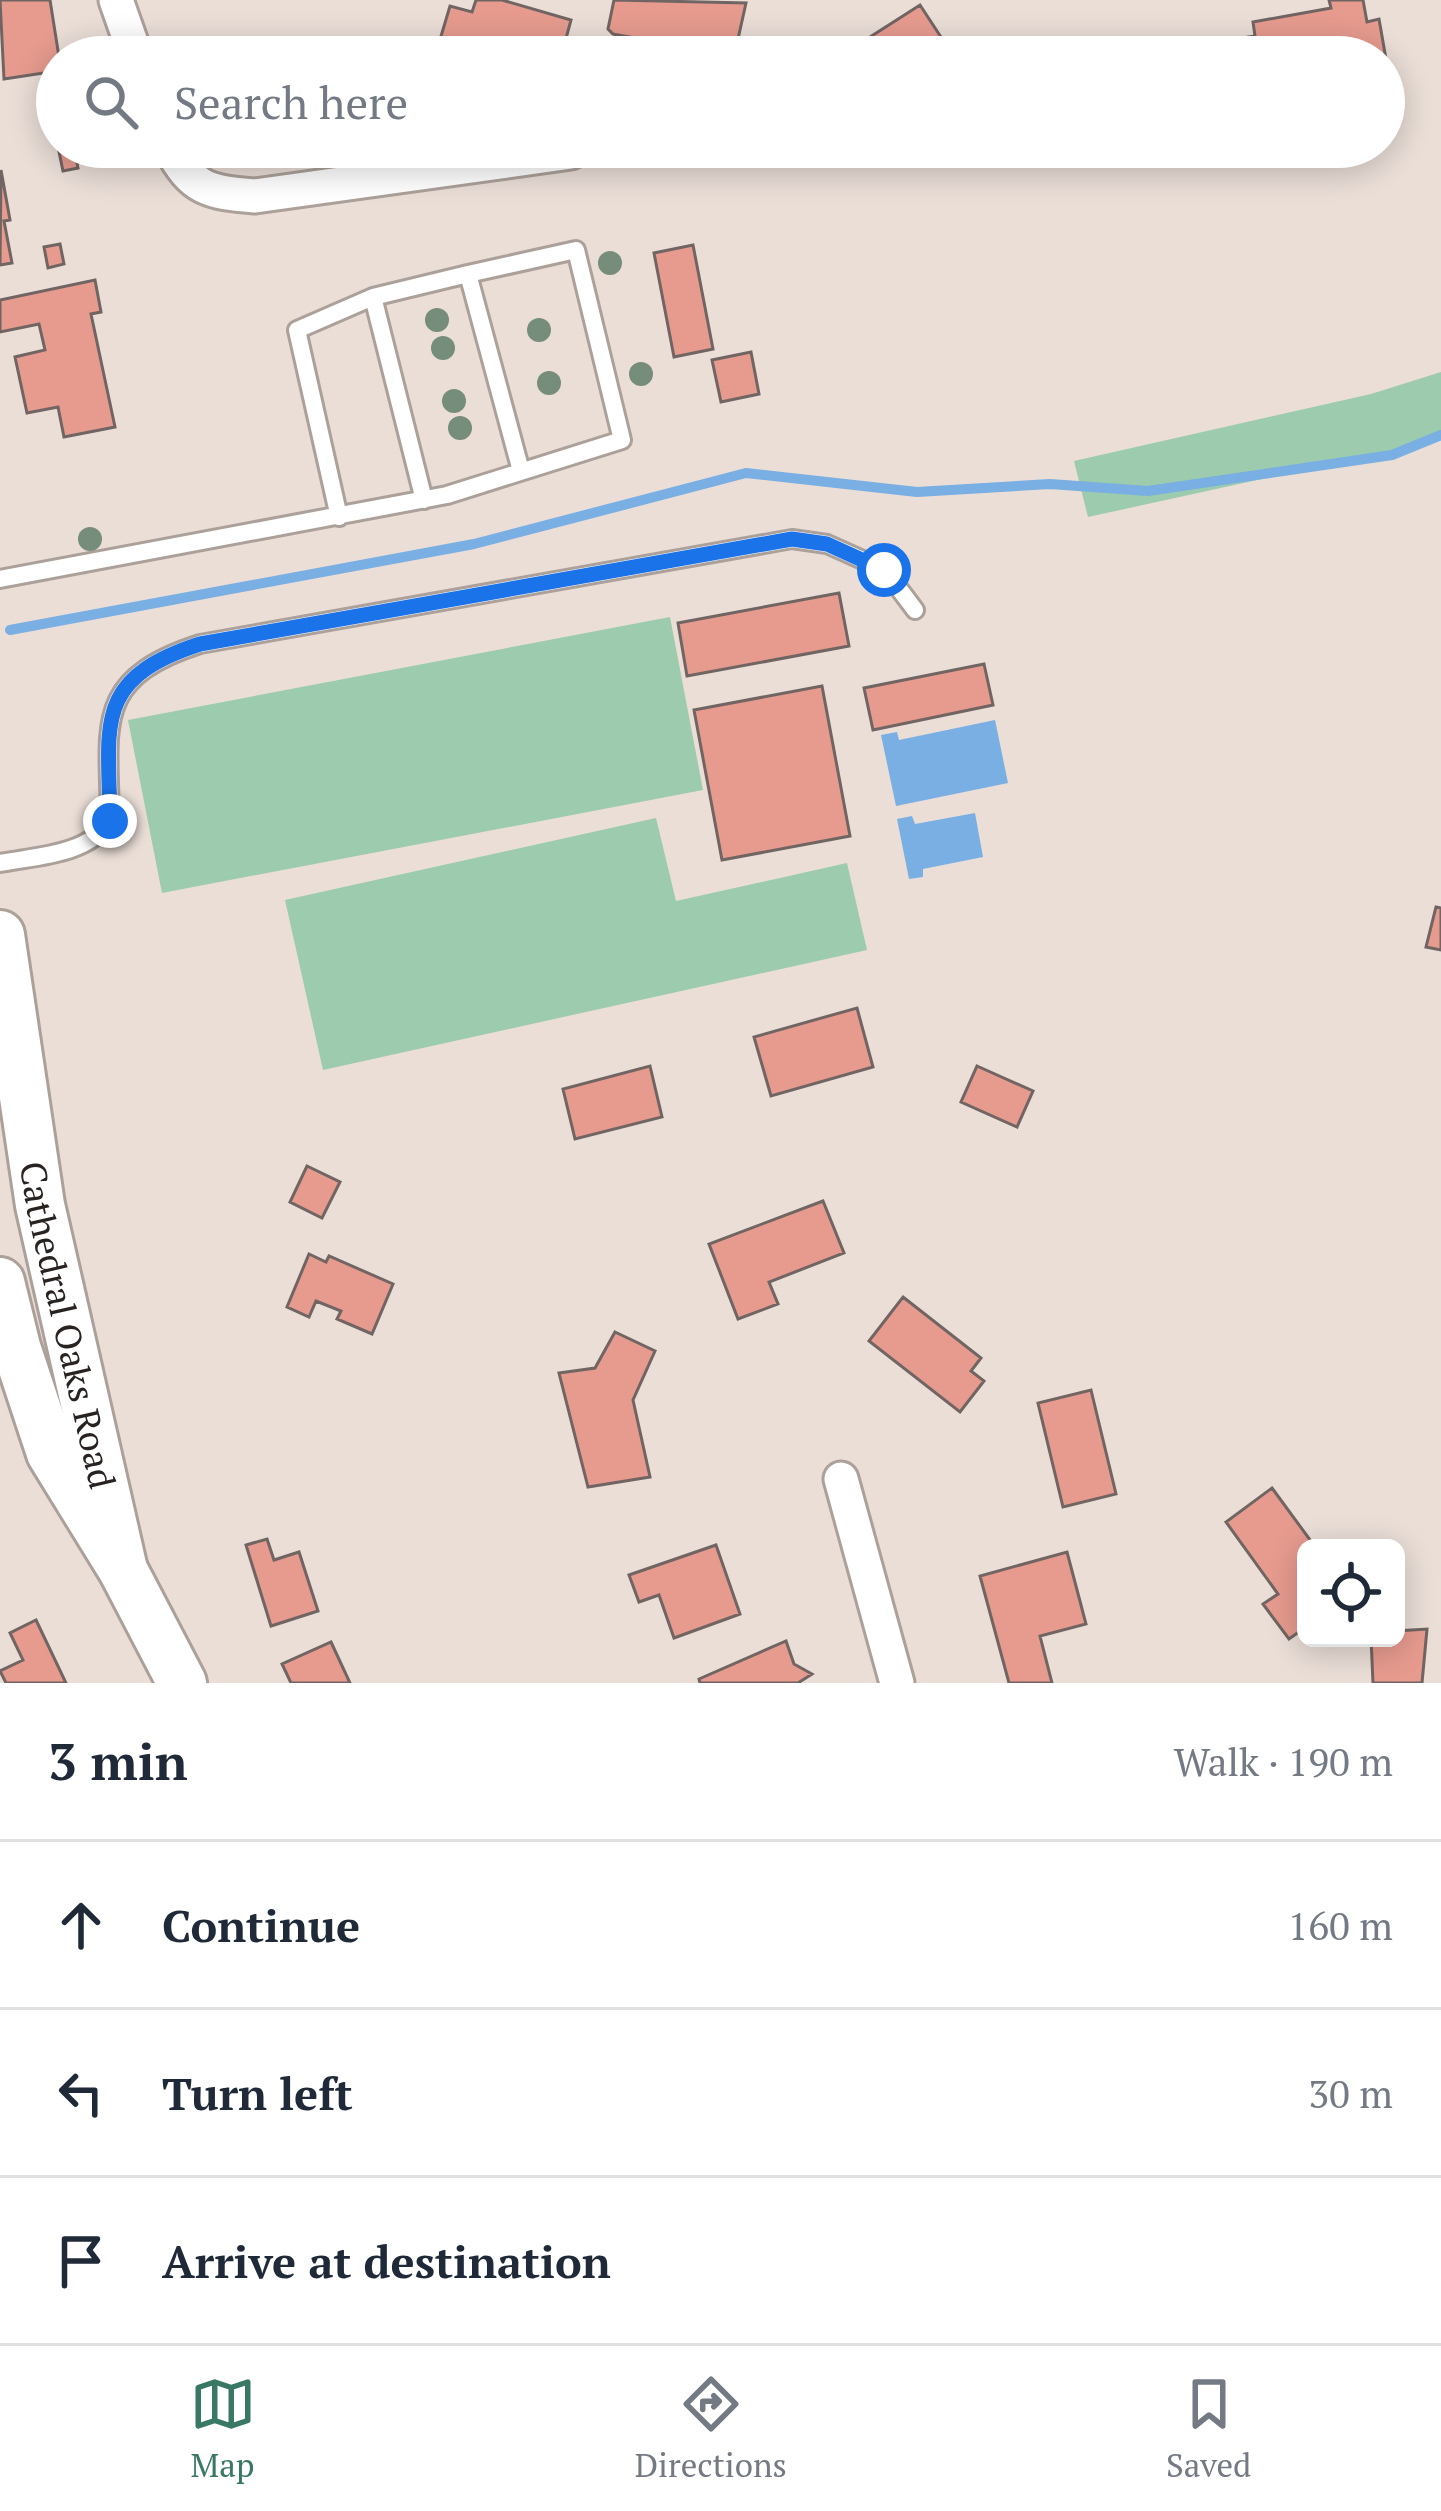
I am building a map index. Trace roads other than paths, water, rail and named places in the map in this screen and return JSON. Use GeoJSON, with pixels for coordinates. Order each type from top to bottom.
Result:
{"type":"FeatureCollection","features":[{"type":"Feature","properties":{"kind":"main road","name":"Cathedral Oaks Road"},"geometry":{"type":"LineString","coordinates":[[0,935],[40,1205],[123,1570]]}},
{"type":"Feature","properties":{"kind":"main road","name":"Cathedral Oaks Road"},"geometry":{"type":"LineString","coordinates":[[0,1282],[51,1453],[123,1570],[182,1683]]}},
{"type":"Feature","properties":{"kind":"street"},"geometry":{"type":"LineString","coordinates":[[116,0],[129,36]]}},
{"type":"Feature","properties":{"kind":"street"},"geometry":{"type":"LineString","coordinates":[[181,168],[209,192],[255,196],[456,168]]}},
{"type":"Feature","properties":{"kind":"street"},"geometry":{"type":"LineString","coordinates":[[841,1479],[897,1683]]}},
{"type":"Feature","properties":{"kind":"lane"},"geometry":{"type":"LineString","coordinates":[[0,579],[339,517],[424,500],[622,440],[576,250],[373,297],[297,330],[339,517]]}},
{"type":"Feature","properties":{"kind":"lane"},"geometry":{"type":"LineString","coordinates":[[468,274],[521,470]]}},
{"type":"Feature","properties":{"kind":"lane"},"geometry":{"type":"LineString","coordinates":[[373,297],[424,500]]}},
{"type":"Feature","properties":{"kind":"lane"},"geometry":{"type":"LineString","coordinates":[[0,863],[60,852],[102,833],[110,821],[109,725],[119,694],[141,670],[200,644],[792,539],[827,544],[884,570],[915,610]]}},
{"type":"Feature","properties":{"kind":"water"},"geometry":{"type":"Polygon","coordinates":[[[995,720],[1008,783],[896,806],[881,735],[897,732],[899,740],[995,720]]]}},
{"type":"Feature","properties":{"kind":"water"},"geometry":{"type":"Polygon","coordinates":[[[975,813],[983,857],[923,869],[923,877],[909,879],[897,819],[912,816],[915,824],[975,813]]]}},
{"type":"Feature","properties":{"kind":"waterway"},"geometry":{"type":"LineString","coordinates":[[10,630],[474,544],[746,473],[917,492],[1050,484],[1148,491],[1392,455],[1441,435]]}}]}
